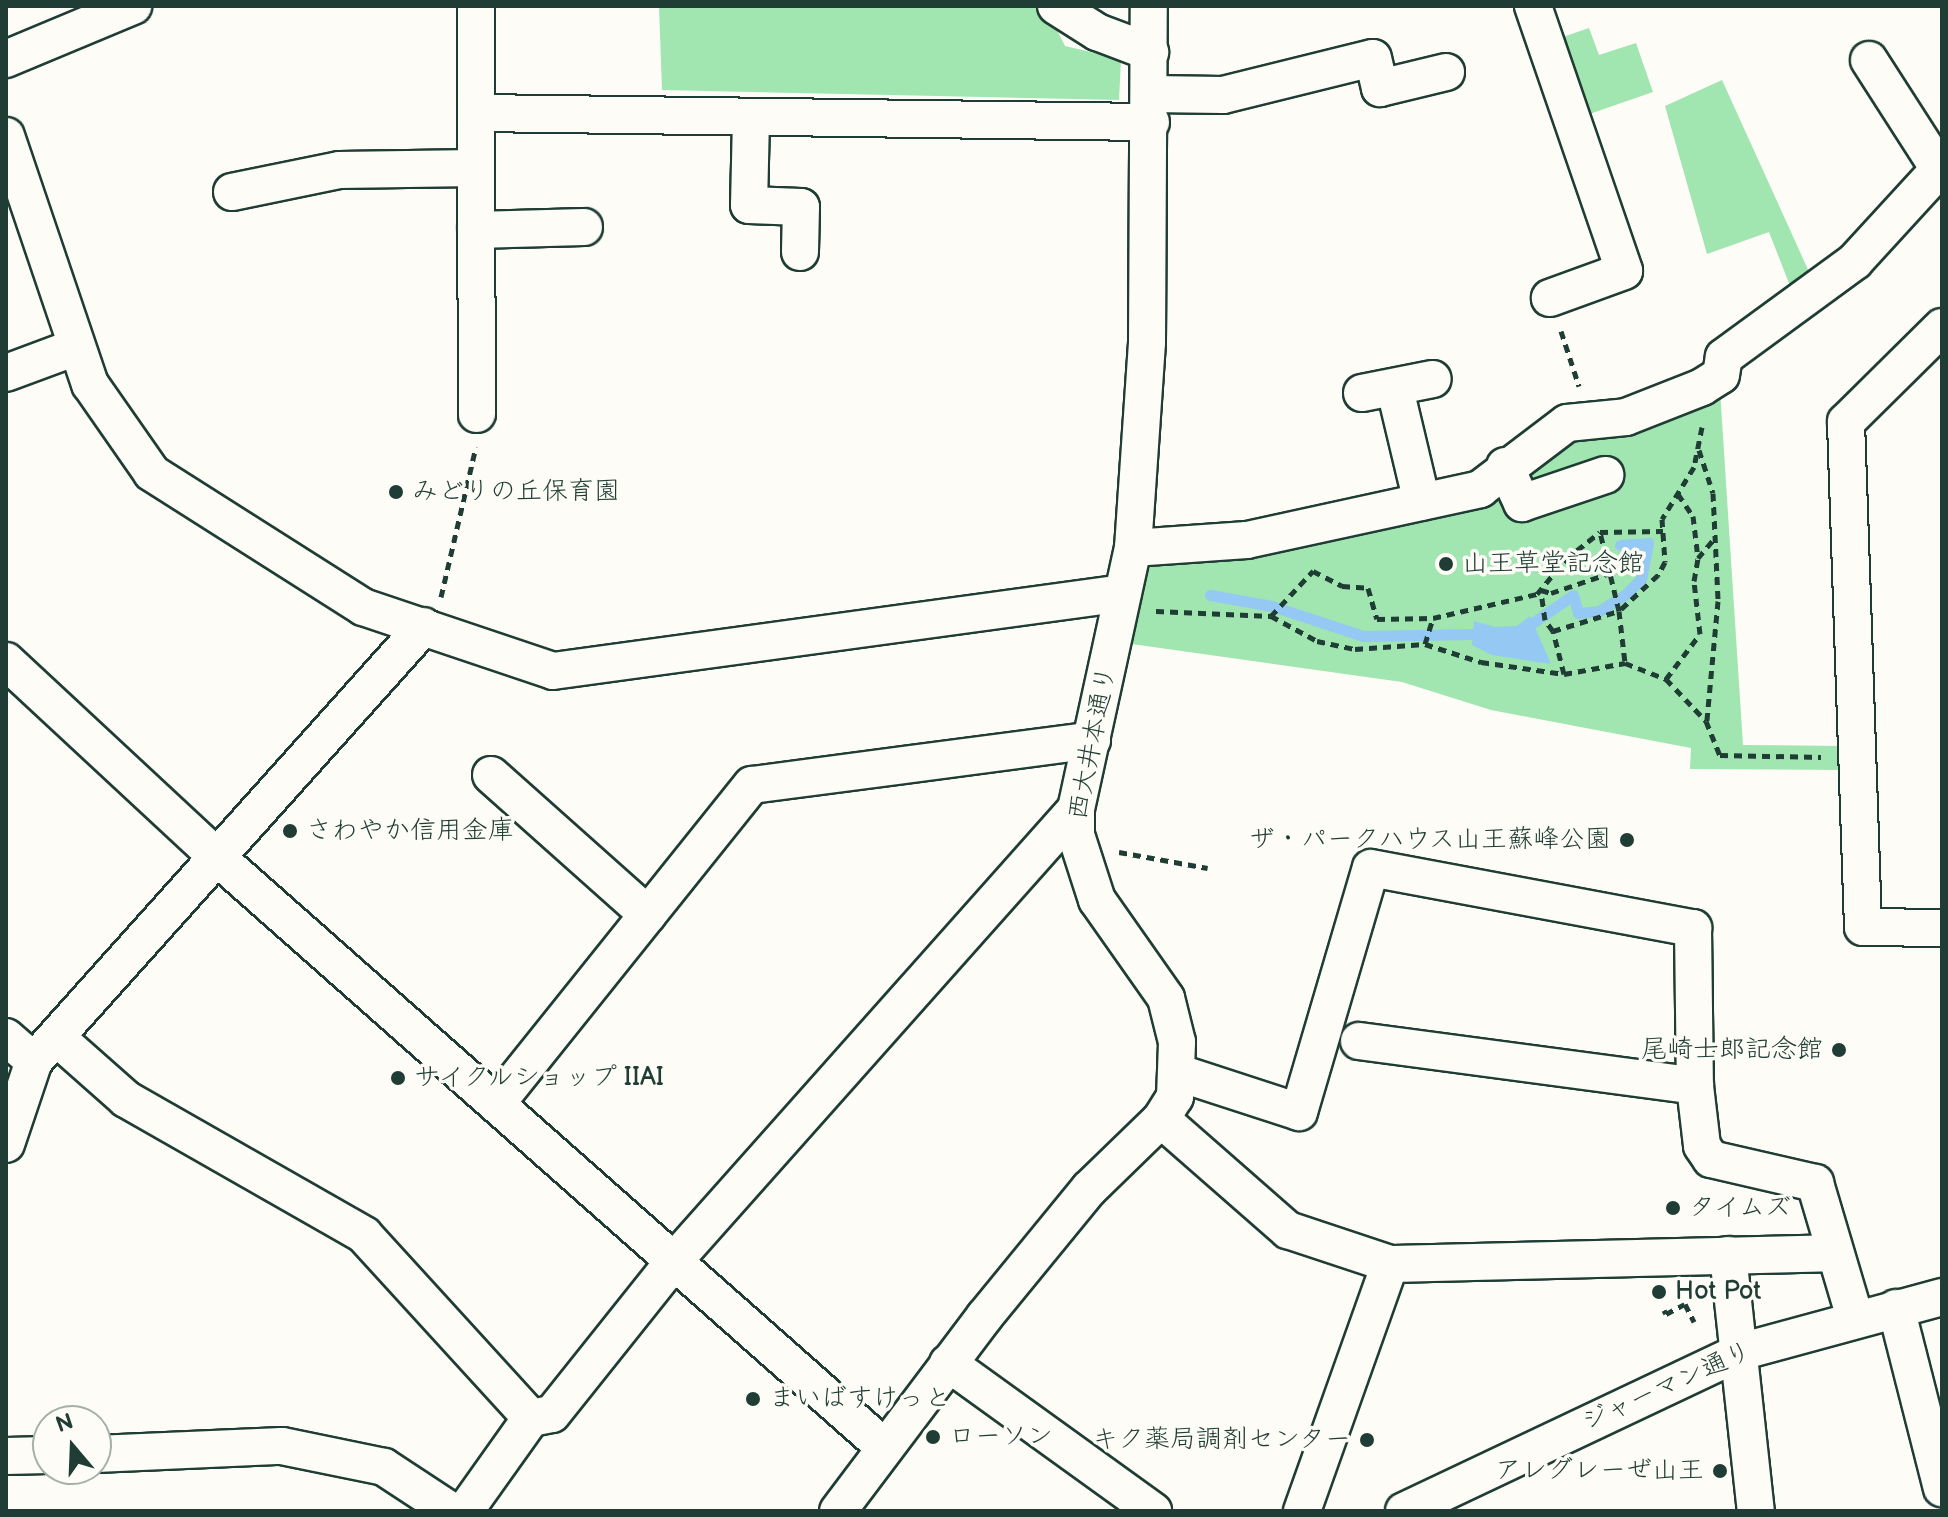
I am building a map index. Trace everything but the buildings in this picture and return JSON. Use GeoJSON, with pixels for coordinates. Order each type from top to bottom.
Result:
{"type":"FeatureCollection","features":[{"type":"Feature","properties":{"kind":"street"},"geometry":{"type":"LineString","coordinates":[[6,59],[133,6]]}},
{"type":"Feature","properties":{"kind":"street"},"geometry":{"type":"LineString","coordinates":[[476,6],[477,414]]}},
{"type":"Feature","properties":{"kind":"street"},"geometry":{"type":"LineString","coordinates":[[1056,6],[1097,32],[1150,52]]}},
{"type":"Feature","properties":{"kind":"street","name":"西大井本通り"},"geometry":{"type":"LineString","coordinates":[[838,1511],[948,1363],[1089,1189],[1161,1119],[1175,1097],[1179,1073],[1166,998],[1097,900],[1076,835],[1076,809],[1092,740],[1138,602],[1133,548],[1147,342],[1151,108],[1149,6]]}},
{"type":"Feature","properties":{"kind":"street"},"geometry":{"type":"LineString","coordinates":[[1533,6],[1624,271],[1550,298]]}},
{"type":"Feature","properties":{"kind":"street"},"geometry":{"type":"LineString","coordinates":[[477,113],[751,118],[1151,108],[1223,95],[1373,58],[1380,88],[1446,72]]}},
{"type":"Feature","properties":{"kind":"street"},"geometry":{"type":"LineString","coordinates":[[1133,548],[1247,540],[1480,489],[1505,466],[1567,423],[1589,417],[1626,417],[1702,387],[1721,375],[1724,357],[1855,261],[1940,168],[1869,60]]}},
{"type":"Feature","properties":{"kind":"street"},"geometry":{"type":"LineString","coordinates":[[751,118],[749,205],[801,207],[800,252]]}},
{"type":"Feature","properties":{"kind":"street"},"geometry":{"type":"LineString","coordinates":[[6,136],[18,208],[90,384],[152,473],[363,607],[553,671],[1138,602]]}},
{"type":"Feature","properties":{"kind":"street"},"geometry":{"type":"LineString","coordinates":[[232,192],[339,170],[476,168]]}},
{"type":"Feature","properties":{"kind":"street"},"geometry":{"type":"LineString","coordinates":[[476,230],[584,227]]}},
{"type":"Feature","properties":{"kind":"street"},"geometry":{"type":"LineString","coordinates":[[1942,327],[1846,422],[1863,927],[1942,928]]}},
{"type":"Feature","properties":{"kind":"street"},"geometry":{"type":"LineString","coordinates":[[6,373],[76,347]]}},
{"type":"Feature","properties":{"kind":"street"},"geometry":{"type":"LineString","coordinates":[[1422,502],[1379,391],[1433,379]]}},
{"type":"Feature","properties":{"kind":"street"},"geometry":{"type":"LineString","coordinates":[[1505,466],[1522,503],[1605,475]]}},
{"type":"Feature","properties":{"kind":"street"},"geometry":{"type":"LineString","coordinates":[[6,1144],[45,1049],[428,627]]}},
{"type":"Feature","properties":{"kind":"street"},"geometry":{"type":"LineString","coordinates":[[6,661],[219,859],[884,1447]]}},
{"type":"Feature","properties":{"kind":"street"},"geometry":{"type":"LineString","coordinates":[[496,1104],[752,785],[1092,740]]}},
{"type":"Feature","properties":{"kind":"street"},"geometry":{"type":"LineString","coordinates":[[491,775],[648,915]]}},
{"type":"Feature","properties":{"kind":"street"},"geometry":{"type":"LineString","coordinates":[[465,1511],[531,1418],[552,1414],[674,1261],[1076,809]]}},
{"type":"Feature","properties":{"kind":"street"},"geometry":{"type":"LineString","coordinates":[[1179,1073],[1299,1112],[1342,1038],[1371,868],[1693,928],[1695,1086],[1702,1146],[1711,1159],[1815,1183],[1833,1253],[1855,1318]]}},
{"type":"Feature","properties":{"kind":"street"},"geometry":{"type":"LineString","coordinates":[[6,1037],[45,1049],[364,1235],[531,1418]]}},
{"type":"Feature","properties":{"kind":"street"},"geometry":{"type":"LineString","coordinates":[[1342,1038],[1695,1086]]}},
{"type":"Feature","properties":{"kind":"street"},"geometry":{"type":"LineString","coordinates":[[1161,1119],[1288,1230],[1390,1264],[1678,1248],[1728,1255],[1833,1253]]}},
{"type":"Feature","properties":{"kind":"street"},"geometry":{"type":"LineString","coordinates":[[1728,1255],[1756,1511]]}},
{"type":"Feature","properties":{"kind":"street"},"geometry":{"type":"LineString","coordinates":[[1302,1511],[1390,1264]]}},
{"type":"Feature","properties":{"kind":"street","name":"ジャーマン通り"},"geometry":{"type":"LineString","coordinates":[[1404,1511],[1740,1352],[1855,1318],[1942,1297]]}},
{"type":"Feature","properties":{"kind":"street"},"geometry":{"type":"LineString","coordinates":[[1896,1308],[1942,1488]]}},
{"type":"Feature","properties":{"kind":"street"},"geometry":{"type":"LineString","coordinates":[[948,1363],[1153,1511]]}},
{"type":"Feature","properties":{"kind":"street"},"geometry":{"type":"LineString","coordinates":[[112,1453],[282,1446],[384,1467],[451,1511]]}},
{"type":"Feature","properties":{"kind":"street"},"geometry":{"type":"LineString","coordinates":[[6,1456],[32,1455]]}},
{"type":"Feature","properties":{"kind":"path"},"geometry":{"type":"LineString","coordinates":[[1550,298],[1589,417]]}},
{"type":"Feature","properties":{"kind":"path"},"geometry":{"type":"LineString","coordinates":[[1553,631],[1618,604],[1658,575],[1665,562],[1662,519],[1699,450],[1702,387]]}},
{"type":"Feature","properties":{"kind":"path"},"geometry":{"type":"LineString","coordinates":[[428,627],[476,453],[477,414]]}},
{"type":"Feature","properties":{"kind":"path"},"geometry":{"type":"LineString","coordinates":[[1699,450],[1712,483],[1718,601],[1706,721]]}},
{"type":"Feature","properties":{"kind":"path"},"geometry":{"type":"LineString","coordinates":[[1666,679],[1700,634],[1694,581],[1698,558],[1693,516],[1678,494]]}},
{"type":"Feature","properties":{"kind":"path"},"geometry":{"type":"LineString","coordinates":[[1564,674],[1553,631],[1544,616],[1541,590],[1566,559],[1600,532],[1664,531]]}},
{"type":"Feature","properties":{"kind":"path"},"geometry":{"type":"LineString","coordinates":[[1600,532],[1618,604],[1625,663]]}},
{"type":"Feature","properties":{"kind":"path"},"geometry":{"type":"LineString","coordinates":[[1698,558],[1714,539]]}},
{"type":"Feature","properties":{"kind":"path"},"geometry":{"type":"LineString","coordinates":[[1272,614],[1313,571],[1342,586],[1368,588],[1377,619],[1433,618],[1541,590],[1551,593],[1610,573]]}},
{"type":"Feature","properties":{"kind":"path"},"geometry":{"type":"LineString","coordinates":[[1138,602],[1272,614],[1317,641],[1355,649],[1425,644],[1481,662],[1564,674],[1625,663],[1666,679],[1706,721],[1720,755],[1858,757]]}},
{"type":"Feature","properties":{"kind":"path"},"geometry":{"type":"LineString","coordinates":[[1425,644],[1433,618]]}},
{"type":"Feature","properties":{"kind":"path"},"geometry":{"type":"LineString","coordinates":[[1118,852],[1208,868]]}},
{"type":"Feature","properties":{"kind":"path"},"geometry":{"type":"LineString","coordinates":[[1664,1310],[1666,1314],[1685,1304],[1694,1322]]}},
{"type":"Feature","properties":{"kind":"green space"},"geometry":{"type":"Polygon","coordinates":[[[659,6],[1045,6],[1065,46],[1121,59],[1119,100],[662,90],[659,6]]]}},
{"type":"Feature","properties":{"kind":"green space"},"geometry":{"type":"Polygon","coordinates":[[[1589,28],[1599,55],[1636,43],[1653,92],[1578,118],[1551,41],[1589,28]]]}},
{"type":"Feature","properties":{"kind":"green space"},"geometry":{"type":"Polygon","coordinates":[[[1722,80],[1815,285],[1794,296],[1769,232],[1707,254],[1665,106],[1722,80]]]}},
{"type":"Feature","properties":{"kind":"green space"},"geometry":{"type":"Polygon","coordinates":[[[1720,390],[1743,745],[1842,746],[1844,770],[1690,769],[1691,748],[1491,710],[1402,682],[1132,644],[1143,565],[1484,502],[1566,437],[1720,390]]]}},
{"type":"Feature","properties":{"kind":"water"},"geometry":{"type":"Polygon","coordinates":[[[1530,616],[1551,664],[1492,655],[1472,645],[1474,621],[1495,627],[1517,626],[1530,616]]]}},
{"type":"Feature","properties":{"kind":"waterway"},"geometry":{"type":"LineString","coordinates":[[1534,622],[1573,595],[1578,613],[1599,611],[1625,595],[1641,579],[1648,543],[1620,545]]}},
{"type":"Feature","properties":{"kind":"waterway"},"geometry":{"type":"LineString","coordinates":[[1210,595],[1272,606],[1363,636],[1473,634]]}},
{"type":"Feature","properties":{"kind":"place","name":"みどりの丘保育園"},"geometry":{"type":"Point","coordinates":[396,492]}},
{"type":"Feature","properties":{"kind":"place","name":"山王草堂記念館"},"geometry":{"type":"Point","coordinates":[1446,564]}},
{"type":"Feature","properties":{"kind":"place","name":"さわやか信用金庫"},"geometry":{"type":"Point","coordinates":[290,831]}},
{"type":"Feature","properties":{"kind":"place","name":"ザ・パークハウス山王蘇峰公園"},"geometry":{"type":"Point","coordinates":[1627,840]}},
{"type":"Feature","properties":{"kind":"place","name":"尾崎士郎記念館"},"geometry":{"type":"Point","coordinates":[1839,1050]}},
{"type":"Feature","properties":{"kind":"place","name":"サイクルショップ IIAI"},"geometry":{"type":"Point","coordinates":[398,1078]}},
{"type":"Feature","properties":{"kind":"place","name":"タイムズ"},"geometry":{"type":"Point","coordinates":[1673,1208]}},
{"type":"Feature","properties":{"kind":"place","name":"Hot Pot"},"geometry":{"type":"Point","coordinates":[1659,1292]}},
{"type":"Feature","properties":{"kind":"place","name":"まいばすけっと"},"geometry":{"type":"Point","coordinates":[753,1399]}},
{"type":"Feature","properties":{"kind":"place","name":"ローソン"},"geometry":{"type":"Point","coordinates":[933,1437]}},
{"type":"Feature","properties":{"kind":"place","name":"キク薬局調剤センター"},"geometry":{"type":"Point","coordinates":[1367,1440]}},
{"type":"Feature","properties":{"kind":"place","name":"アレグレーぜ山王"},"geometry":{"type":"Point","coordinates":[1720,1471]}}]}
